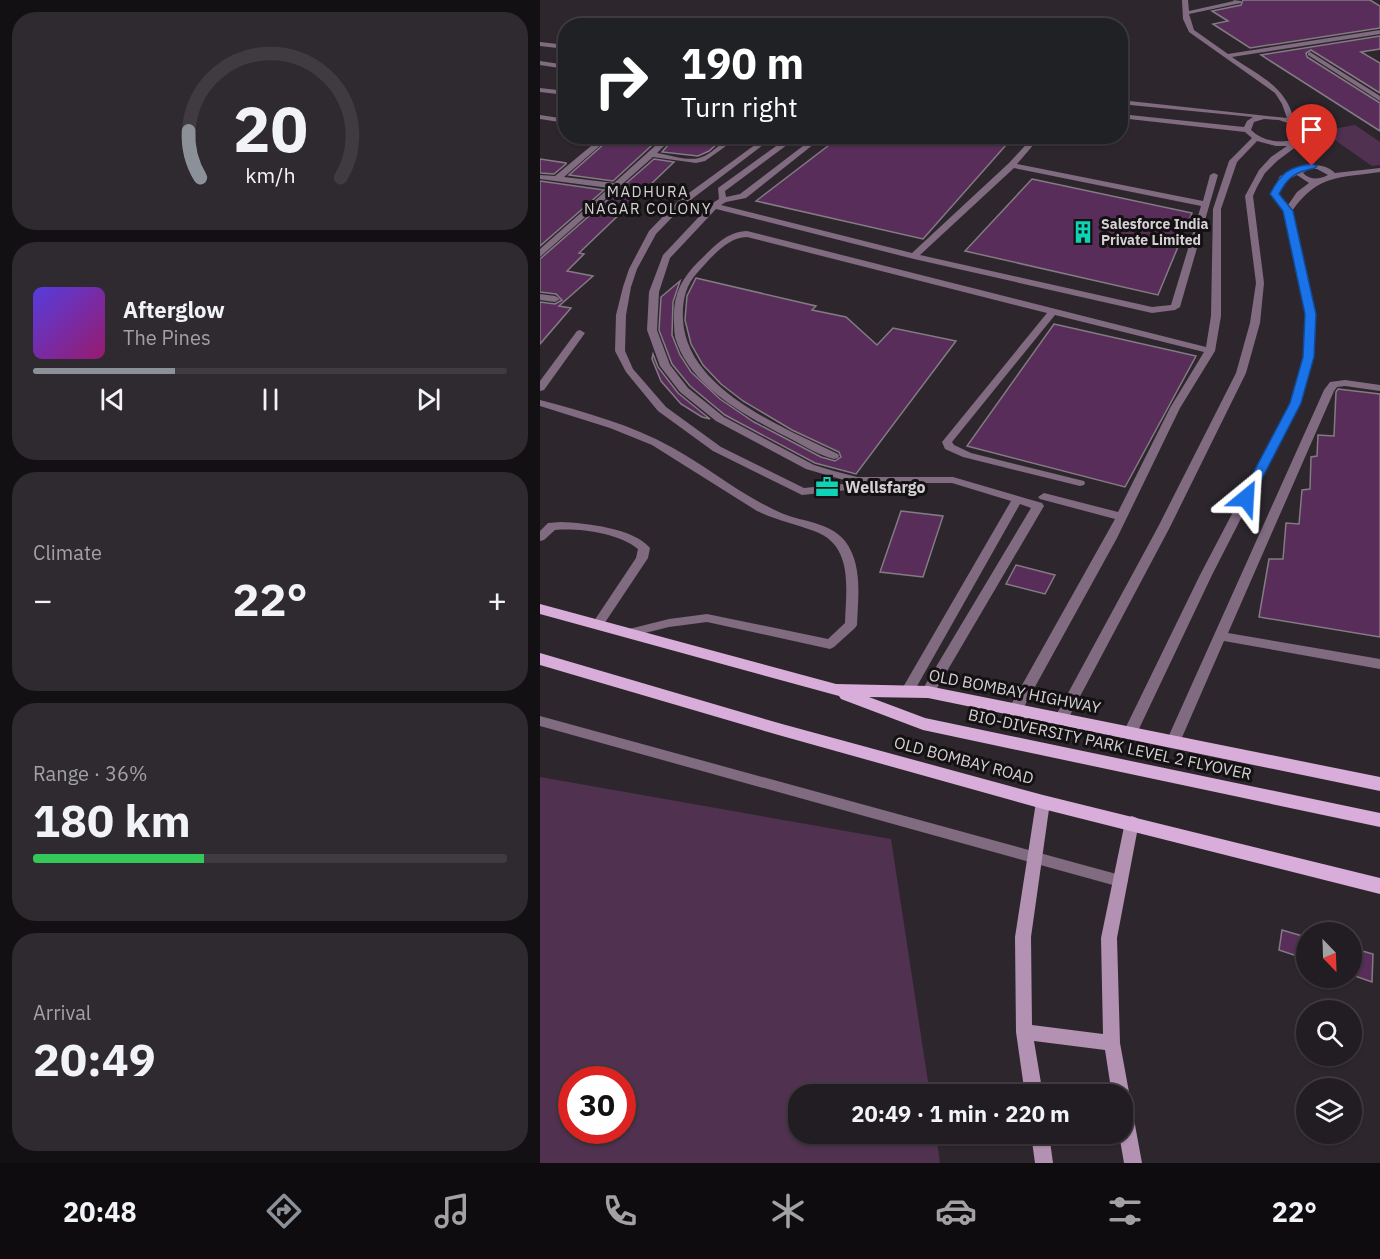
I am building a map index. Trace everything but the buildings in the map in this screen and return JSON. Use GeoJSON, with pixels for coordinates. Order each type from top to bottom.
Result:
{"type":"FeatureCollection","features":[{"type":"Feature","properties":{"kind":"main road","name":"OLD BOMBAY HIGHWAY"},"geometry":{"type":"LineString","coordinates":[[540,609],[836,690],[928,692],[1380,784]]}},
{"type":"Feature","properties":{"kind":"main road","name":"OLD BOMBAY ROAD"},"geometry":{"type":"LineString","coordinates":[[540,659],[782,730],[1043,802],[1132,822],[1380,886]]}},
{"type":"Feature","properties":{"kind":"main road","name":"BIO-DIVERSITY PARK LEVEL 2 FLYOVER"},"geometry":{"type":"LineString","coordinates":[[836,690],[922,724],[1380,820]]}},
{"type":"Feature","properties":{"kind":"street"},"geometry":{"type":"LineString","coordinates":[[1185,6],[1225,0]]}},
{"type":"Feature","properties":{"kind":"street"},"geometry":{"type":"LineString","coordinates":[[1185,6],[1239,2],[1236,0]]}},
{"type":"Feature","properties":{"kind":"street"},"geometry":{"type":"LineString","coordinates":[[1185,6],[1191,31],[1278,92],[1286,104],[1291,120]]}},
{"type":"Feature","properties":{"kind":"street"},"geometry":{"type":"LineString","coordinates":[[1225,56],[1380,32]]}},
{"type":"Feature","properties":{"kind":"street"},"geometry":{"type":"LineString","coordinates":[[540,44],[558,45]]}},
{"type":"Feature","properties":{"kind":"street"},"geometry":{"type":"LineString","coordinates":[[1310,54],[1380,99]]}},
{"type":"Feature","properties":{"kind":"street"},"geometry":{"type":"LineString","coordinates":[[540,63],[558,66]]}},
{"type":"Feature","properties":{"kind":"street"},"geometry":{"type":"LineString","coordinates":[[540,90],[558,92]]}},
{"type":"Feature","properties":{"kind":"street"},"geometry":{"type":"LineString","coordinates":[[1062,719],[1164,526],[1241,373],[1256,323],[1260,283],[1250,196],[1263,169],[1276,155],[1309,138],[1310,134],[1305,126],[1291,120],[1128,103]]}},
{"type":"Feature","properties":{"kind":"street"},"geometry":{"type":"LineString","coordinates":[[540,117],[558,120]]}},
{"type":"Feature","properties":{"kind":"street"},"geometry":{"type":"LineString","coordinates":[[1128,117],[1247,130],[1256,138],[1274,143],[1296,143]]}},
{"type":"Feature","properties":{"kind":"street"},"geometry":{"type":"LineString","coordinates":[[1247,130],[1247,124],[1251,120],[1262,117]]}},
{"type":"Feature","properties":{"kind":"street"},"geometry":{"type":"LineString","coordinates":[[1015,710],[1122,517],[1175,408],[1210,351],[1216,316],[1217,209],[1233,161],[1256,138]]}},
{"type":"Feature","properties":{"kind":"street"},"geometry":{"type":"LineString","coordinates":[[556,179],[598,144]]}},
{"type":"Feature","properties":{"kind":"street"},"geometry":{"type":"LineString","coordinates":[[540,254],[662,144]]}},
{"type":"Feature","properties":{"kind":"street"},"geometry":{"type":"LineString","coordinates":[[651,154],[696,161],[705,159],[726,144]]}},
{"type":"Feature","properties":{"kind":"street"},"geometry":{"type":"LineString","coordinates":[[761,144],[689,197],[652,233],[633,269],[621,315],[620,351],[636,380],[662,409],[717,449],[795,490],[812,492],[897,482],[952,480],[1017,500],[1041,501],[1122,517]]}},
{"type":"Feature","properties":{"kind":"street"},"geometry":{"type":"LineString","coordinates":[[719,203],[721,190],[785,144]]}},
{"type":"Feature","properties":{"kind":"street"},"geometry":{"type":"LineString","coordinates":[[811,144],[743,196],[719,203],[666,257],[654,292],[652,330],[665,366],[684,390],[720,419],[750,437],[831,474],[857,480],[897,482]]}},
{"type":"Feature","properties":{"kind":"street"},"geometry":{"type":"LineString","coordinates":[[914,256],[1012,165],[1031,144]]}},
{"type":"Feature","properties":{"kind":"street"},"geometry":{"type":"LineString","coordinates":[[1012,165],[1206,204]]}},
{"type":"Feature","properties":{"kind":"street"},"geometry":{"type":"LineString","coordinates":[[1130,733],[1206,575],[1295,403],[1309,357],[1311,314],[1288,211],[1275,197],[1275,191],[1283,178],[1303,168],[1318,167],[1330,172],[1332,177]]}},
{"type":"Feature","properties":{"kind":"street"},"geometry":{"type":"LineString","coordinates":[[1298,172],[1301,177],[1316,181],[1380,170]]}},
{"type":"Feature","properties":{"kind":"street"},"geometry":{"type":"LineString","coordinates":[[719,203],[914,256],[1152,310],[1168,310],[1174,307],[1214,175]]}},
{"type":"Feature","properties":{"kind":"street"},"geometry":{"type":"LineString","coordinates":[[540,178],[616,186]]}},
{"type":"Feature","properties":{"kind":"street"},"geometry":{"type":"LineString","coordinates":[[1288,211],[1299,194],[1316,181]]}},
{"type":"Feature","properties":{"kind":"street"},"geometry":{"type":"LineString","coordinates":[[834,456],[767,422],[716,389],[697,371],[685,348],[677,327],[684,282],[731,237],[747,234],[1210,351]]}},
{"type":"Feature","properties":{"kind":"street"},"geometry":{"type":"LineString","coordinates":[[540,297],[555,299]]}},
{"type":"Feature","properties":{"kind":"street"},"geometry":{"type":"LineString","coordinates":[[1052,312],[947,442],[949,447],[967,455],[1080,483]]}},
{"type":"Feature","properties":{"kind":"street"},"geometry":{"type":"LineString","coordinates":[[540,388],[580,333]]}},
{"type":"Feature","properties":{"kind":"street"},"geometry":{"type":"LineString","coordinates":[[1173,742],[1329,390],[1334,384],[1345,383],[1380,388]]}},
{"type":"Feature","properties":{"kind":"street"},"geometry":{"type":"LineString","coordinates":[[540,403],[633,432],[657,443],[686,459],[751,503],[779,517],[828,532],[839,540],[850,564],[851,625],[830,644],[707,618],[669,623],[629,633]]}},
{"type":"Feature","properties":{"kind":"street"},"geometry":{"type":"LineString","coordinates":[[928,692],[1057,477]]}},
{"type":"Feature","properties":{"kind":"street"},"geometry":{"type":"LineString","coordinates":[[907,692],[1017,500]]}},
{"type":"Feature","properties":{"kind":"street"},"geometry":{"type":"LineString","coordinates":[[540,537],[552,526],[572,525],[632,540],[645,548],[642,558],[598,624]]}},
{"type":"Feature","properties":{"kind":"street"},"geometry":{"type":"LineString","coordinates":[[1221,636],[1380,664]]}},
{"type":"Feature","properties":{"kind":"street"},"geometry":{"type":"LineString","coordinates":[[540,721],[917,823],[1120,881]]}},
{"type":"Feature","properties":{"kind":"street"},"geometry":{"type":"LineString","coordinates":[[1032,1084],[1024,1032],[1023,937],[1043,802]]}},
{"type":"Feature","properties":{"kind":"street"},"geometry":{"type":"LineString","coordinates":[[1119,1084],[1112,1042],[1109,938],[1132,822]]}},
{"type":"Feature","properties":{"kind":"street"},"geometry":{"type":"LineString","coordinates":[[1024,1032],[1112,1042]]}},
{"type":"Feature","properties":{"kind":"street"},"geometry":{"type":"LineString","coordinates":[[1041,1144],[1044,1163]]}},
{"type":"Feature","properties":{"kind":"street"},"geometry":{"type":"LineString","coordinates":[[1130,1144],[1133,1163]]}},
{"type":"Feature","properties":{"kind":"shaded area"},"geometry":{"type":"Polygon","coordinates":[[[1355,125],[1380,142],[1380,165],[1372,166],[1322,131],[1355,125]]]}},
{"type":"Feature","properties":{"kind":"shaded area"},"geometry":{"type":"Polygon","coordinates":[[[540,777],[891,839],[928,1084],[788,1084],[788,1144],[937,1144],[940,1163],[540,1163],[540,777]]]}},
{"type":"Feature","properties":{"kind":"place","name":"Salesforce India Private Limited"},"geometry":{"type":"Point","coordinates":[1083,232]}},
{"type":"Feature","properties":{"kind":"place","name":"Wellsfargo"},"geometry":{"type":"Point","coordinates":[827,487]}},
{"type":"Feature","properties":{"kind":"district","name":"MADHURA NAGAR COLONY"},"geometry":{"type":"Point","coordinates":[648,200]}},
{"type":"Feature","properties":{"kind":"route"},"geometry":{"type":"LineString","coordinates":[[1246,498],[1295,403],[1309,357],[1311,314],[1288,211],[1275,197],[1275,191],[1283,178],[1312,166]]}}]}
